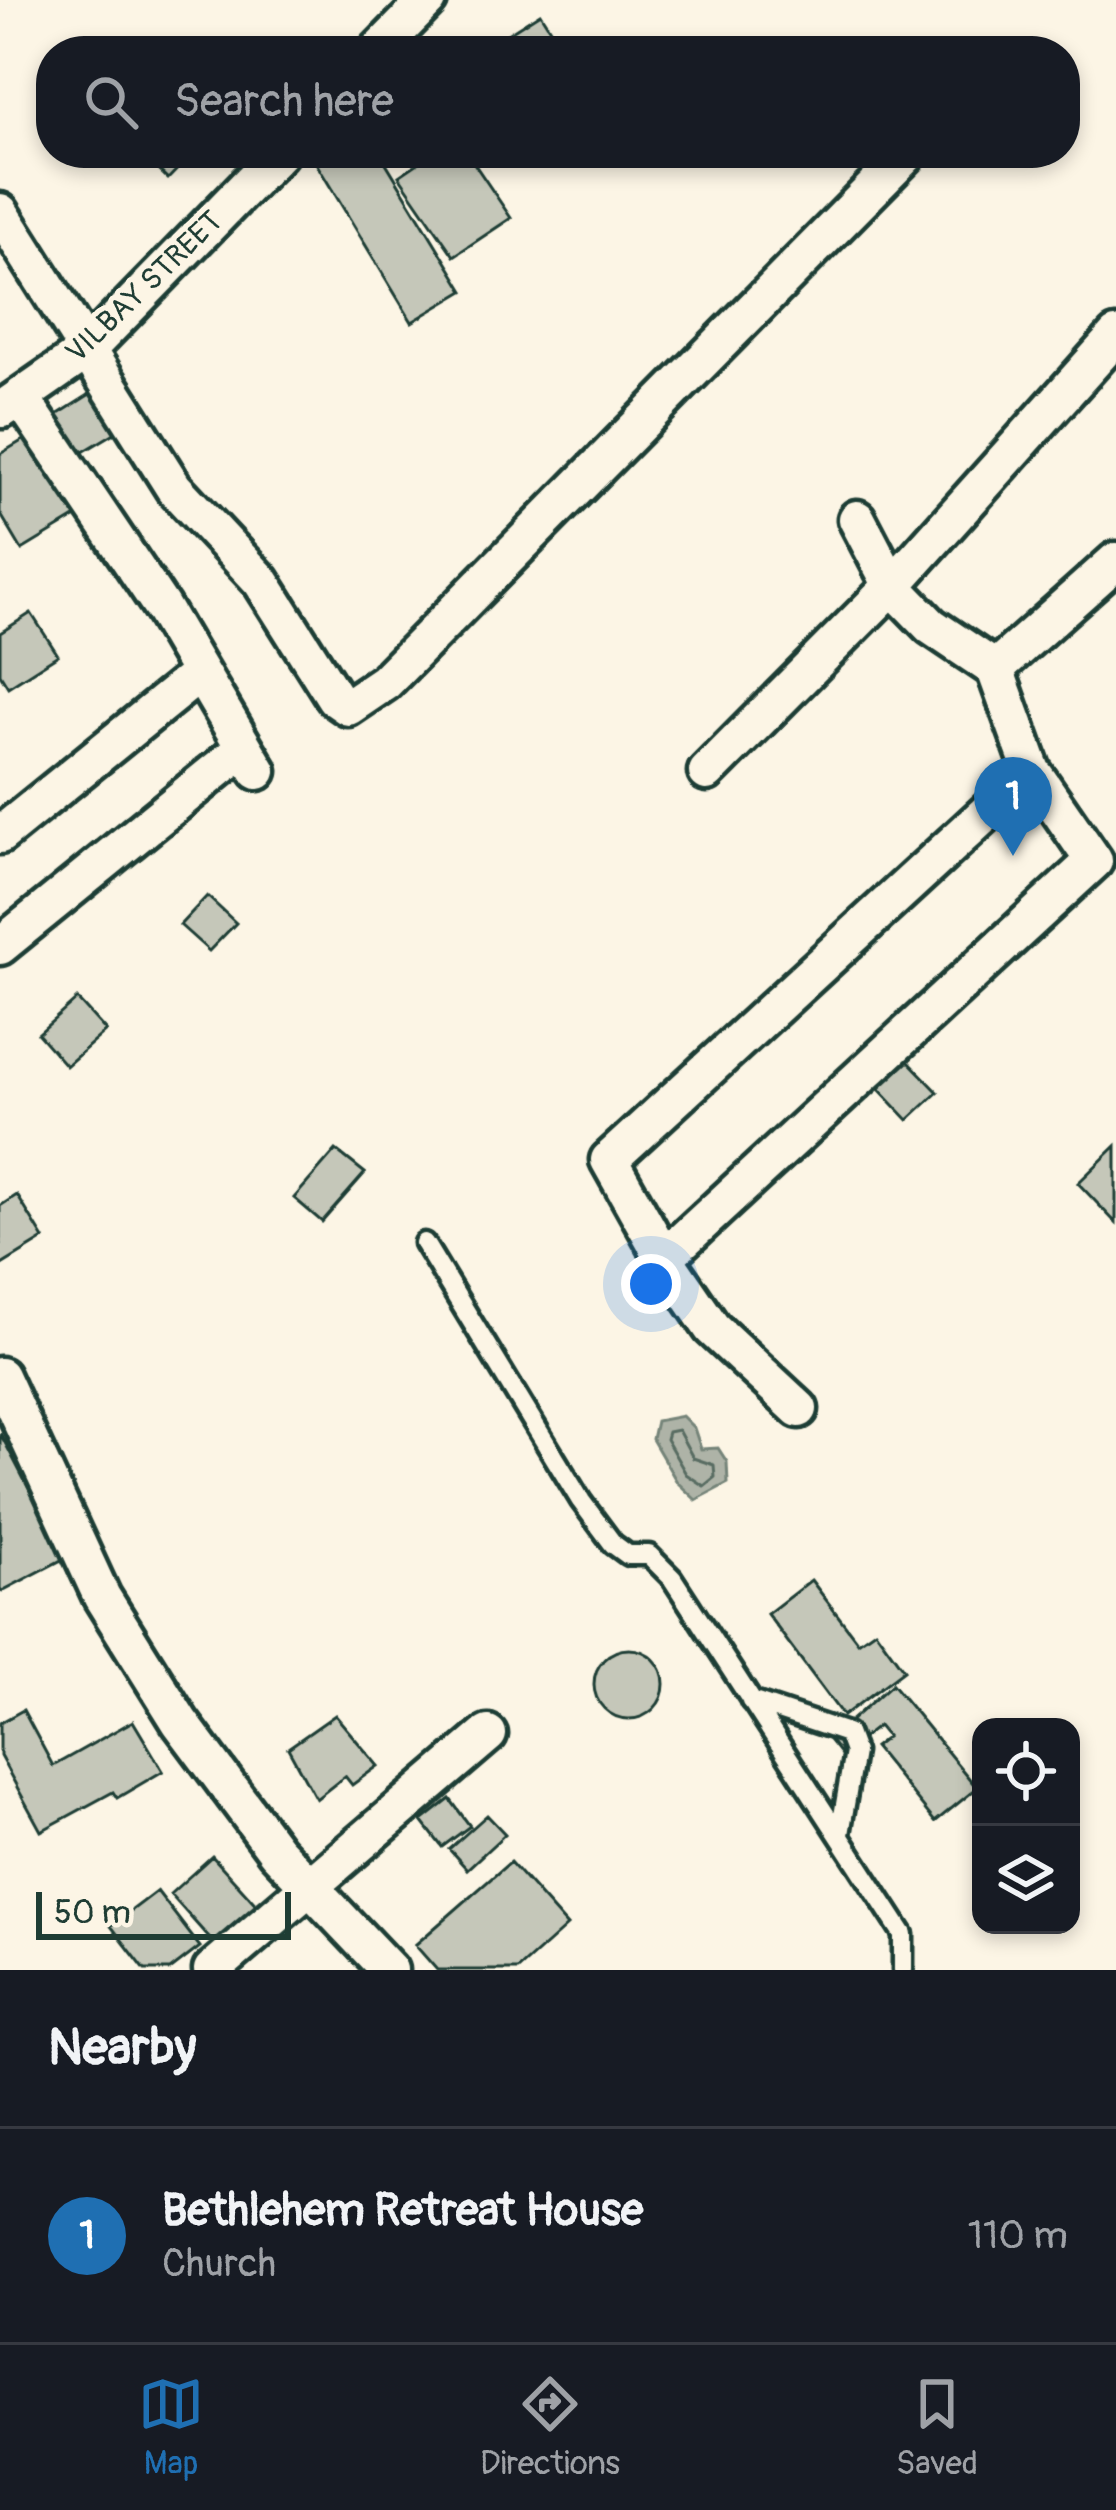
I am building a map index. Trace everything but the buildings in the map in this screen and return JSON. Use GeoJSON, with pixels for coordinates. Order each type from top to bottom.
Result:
{"type":"FeatureCollection","features":[{"type":"Feature","properties":{"kind":"street"},"geometry":{"type":"LineString","coordinates":[[393,36],[428,0]]}},
{"type":"Feature","properties":{"kind":"street","name":"VILBAY STREET"},"geometry":{"type":"LineString","coordinates":[[10,404],[85,352],[264,168]]}},
{"type":"Feature","properties":{"kind":"street"},"geometry":{"type":"LineString","coordinates":[[0,212],[174,488],[261,581],[334,698],[348,707],[385,682],[893,168]]}},
{"type":"Feature","properties":{"kind":"street"},"geometry":{"type":"LineString","coordinates":[[707,772],[892,586],[1116,336]]}},
{"type":"Feature","properties":{"kind":"street"},"geometry":{"type":"LineString","coordinates":[[0,946],[251,760],[200,673],[10,404]]}},
{"type":"Feature","properties":{"kind":"street"},"geometry":{"type":"LineString","coordinates":[[664,1258],[1094,861],[1032,770],[995,669],[931,626],[892,586],[857,519]]}},
{"type":"Feature","properties":{"kind":"street"},"geometry":{"type":"LineString","coordinates":[[995,669],[1107,569],[1116,609]]}},
{"type":"Feature","properties":{"kind":"street"},"geometry":{"type":"LineString","coordinates":[[0,835],[200,673]]}},
{"type":"Feature","properties":{"kind":"street"},"geometry":{"type":"LineString","coordinates":[[799,1408],[712,1328],[664,1258],[609,1160],[1032,770]]}},
{"type":"Feature","properties":{"kind":"street"},"geometry":{"type":"LineString","coordinates":[[0,1376],[102,1597],[180,1722],[276,1851],[389,1970]]}},
{"type":"Feature","properties":{"kind":"street"},"geometry":{"type":"LineString","coordinates":[[212,1970],[488,1734]]}},
{"type":"Feature","properties":{"kind":"lane"},"geometry":{"type":"LineString","coordinates":[[424,1243],[580,1501],[613,1544],[628,1555],[649,1555],[672,1578],[903,1934],[903,1970]]}},
{"type":"Feature","properties":{"kind":"lane"},"geometry":{"type":"LineString","coordinates":[[750,1700],[847,1733],[854,1752],[840,1834]]}},
{"type":"Feature","properties":{"kind":"water"},"geometry":{"type":"Polygon","coordinates":[[[682,1416],[694,1428],[701,1449],[718,1448],[727,1462],[728,1483],[696,1500],[677,1482],[652,1439],[656,1421],[682,1416]]]}},
{"type":"Feature","properties":{"kind":"place","name":"Bethlehem Retreat House"},"geometry":{"type":"Point","coordinates":[1013,856]}}]}
